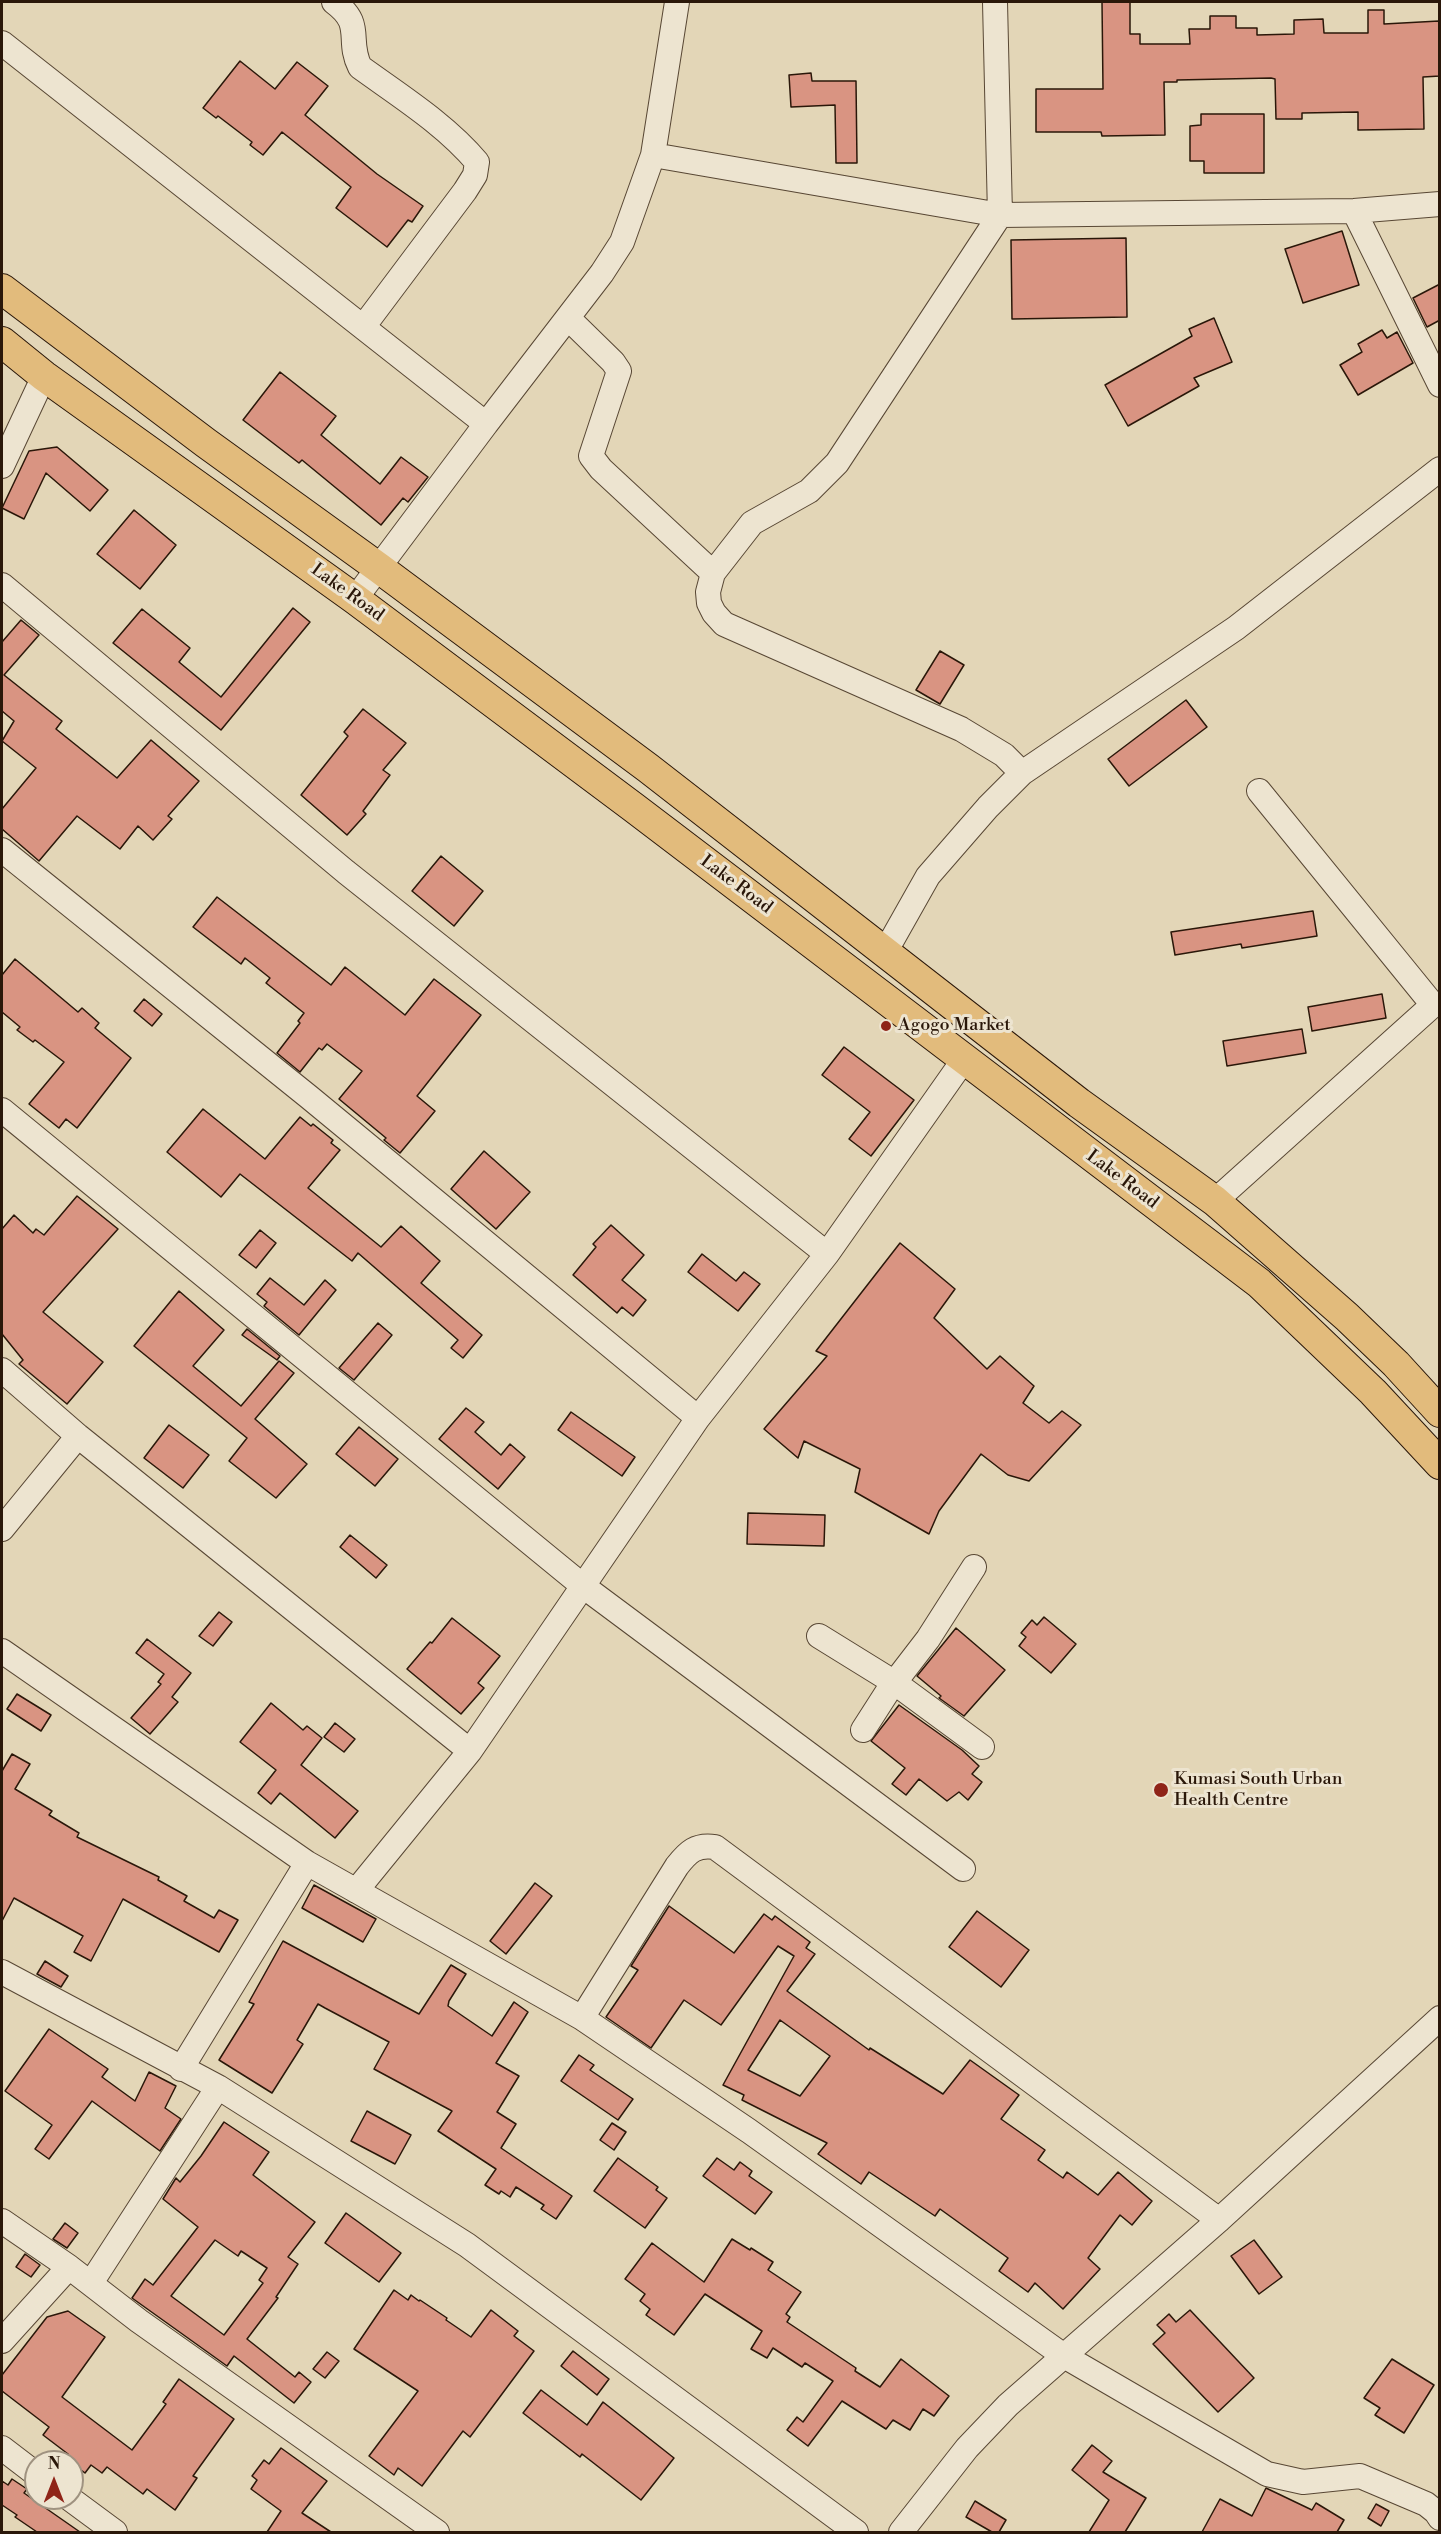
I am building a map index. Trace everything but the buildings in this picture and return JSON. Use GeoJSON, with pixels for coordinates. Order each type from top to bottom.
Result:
{"type":"FeatureCollection","features":[{"type":"Feature","properties":{"kind":"main road","name":"Lake Road"},"geometry":{"type":"LineString","coordinates":[[2,289],[206,443],[648,768],[884,954],[991,1033],[1079,1103],[1215,1201],[1347,1317],[1440,1412]]}},
{"type":"Feature","properties":{"kind":"main road","name":"Lake Road"},"geometry":{"type":"LineString","coordinates":[[2,342],[44,376],[355,599],[965,1058],[1065,1137],[1259,1283],[1373,1392],[1440,1464]]}},
{"type":"Feature","properties":{"kind":"street"},"geometry":{"type":"LineString","coordinates":[[334,2],[348,13],[352,21],[360,67],[438,125],[462,145],[477,162],[475,175],[465,191],[363,327]]}},
{"type":"Feature","properties":{"kind":"street"},"geometry":{"type":"LineString","coordinates":[[355,599],[602,273],[622,242],[653,155],[676,2]]}},
{"type":"Feature","properties":{"kind":"street"},"geometry":{"type":"LineString","coordinates":[[995,2],[1000,215],[837,463],[809,491],[752,523],[713,573],[708,592],[709,603],[724,624],[969,733],[1004,755],[1022,773]]}},
{"type":"Feature","properties":{"kind":"street"},"geometry":{"type":"LineString","coordinates":[[2,43],[486,424]]}},
{"type":"Feature","properties":{"kind":"street"},"geometry":{"type":"LineString","coordinates":[[653,155],[1000,215],[1354,211],[1440,204]]}},
{"type":"Feature","properties":{"kind":"street"},"geometry":{"type":"LineString","coordinates":[[1354,211],[1440,385]]}},
{"type":"Feature","properties":{"kind":"street"},"geometry":{"type":"LineString","coordinates":[[568,318],[614,362],[619,371],[591,456],[601,469],[713,573]]}},
{"type":"Feature","properties":{"kind":"street"},"geometry":{"type":"LineString","coordinates":[[2,465],[44,376]]}},
{"type":"Feature","properties":{"kind":"street"},"geometry":{"type":"LineString","coordinates":[[884,954],[928,876],[988,807],[1022,773],[1236,628],[1440,469]]}},
{"type":"Feature","properties":{"kind":"street"},"geometry":{"type":"LineString","coordinates":[[2,585],[346,872],[827,1254]]}},
{"type":"Feature","properties":{"kind":"street"},"geometry":{"type":"LineString","coordinates":[[1215,1201],[1437,1006],[1259,791]]}},
{"type":"Feature","properties":{"kind":"street"},"geometry":{"type":"LineString","coordinates":[[2,849],[318,1104],[698,1418]]}},
{"type":"Feature","properties":{"kind":"street"},"geometry":{"type":"LineString","coordinates":[[356,1891],[470,1751],[698,1418],[827,1254],[965,1058]]}},
{"type":"Feature","properties":{"kind":"street"},"geometry":{"type":"LineString","coordinates":[[2,1110],[583,1586],[963,1869]]}},
{"type":"Feature","properties":{"kind":"street"},"geometry":{"type":"LineString","coordinates":[[2,1370],[78,1436],[470,1751]]}},
{"type":"Feature","properties":{"kind":"street"},"geometry":{"type":"LineString","coordinates":[[2,1529],[78,1436]]}},
{"type":"Feature","properties":{"kind":"street"},"geometry":{"type":"LineString","coordinates":[[863,1730],[928,1639],[974,1567]]}},
{"type":"Feature","properties":{"kind":"street"},"geometry":{"type":"LineString","coordinates":[[819,1636],[895,1683],[982,1747]]}},
{"type":"Feature","properties":{"kind":"street"},"geometry":{"type":"LineString","coordinates":[[2,1651],[307,1863],[582,2018],[749,2131],[1064,2356],[1267,2474],[1303,2482],[1360,2476],[1426,2504],[1440,2518]]}},
{"type":"Feature","properties":{"kind":"street"},"geometry":{"type":"LineString","coordinates":[[582,2018],[677,1866],[689,1851],[697,1847],[705,1845],[715,1848],[1219,2220]]}},
{"type":"Feature","properties":{"kind":"street"},"geometry":{"type":"LineString","coordinates":[[181,2069],[307,1863]]}},
{"type":"Feature","properties":{"kind":"street"},"geometry":{"type":"LineString","coordinates":[[2,1972],[218,2087],[467,2246],[856,2532]]}},
{"type":"Feature","properties":{"kind":"street"},"geometry":{"type":"LineString","coordinates":[[901,2532],[967,2448],[1008,2405],[1219,2220],[1440,2018]]}},
{"type":"Feature","properties":{"kind":"street"},"geometry":{"type":"LineString","coordinates":[[91,2283],[218,2087]]}},
{"type":"Feature","properties":{"kind":"street"},"geometry":{"type":"LineString","coordinates":[[2,2221],[437,2532]]}},
{"type":"Feature","properties":{"kind":"street"},"geometry":{"type":"LineString","coordinates":[[2,2341],[69,2267]]}},
{"type":"Feature","properties":{"kind":"street"},"geometry":{"type":"LineString","coordinates":[[2,2448],[24,2465]]}},
{"type":"Feature","properties":{"kind":"street"},"geometry":{"type":"LineString","coordinates":[[84,2509],[115,2532]]}},
{"type":"Feature","properties":{"kind":"place","name":"Agogo Market"},"geometry":{"type":"Point","coordinates":[886,1026]}},
{"type":"Feature","properties":{"kind":"place","name":"Kumasi South Urban Health Centre"},"geometry":{"type":"Point","coordinates":[1161,1790]}}]}
